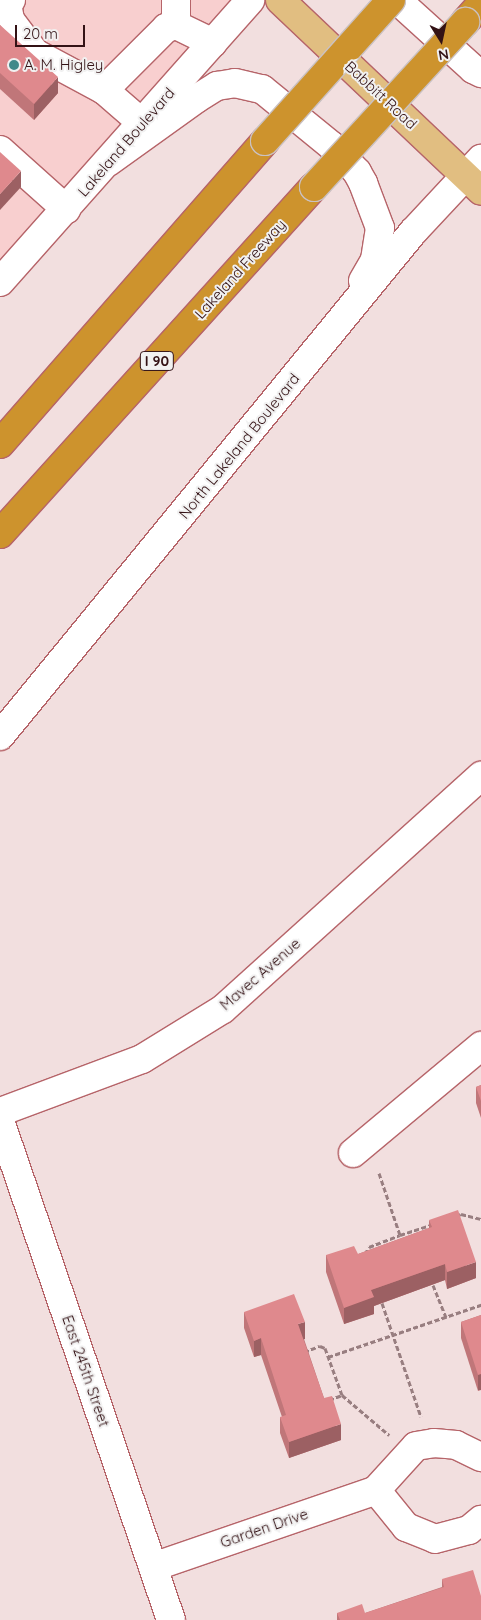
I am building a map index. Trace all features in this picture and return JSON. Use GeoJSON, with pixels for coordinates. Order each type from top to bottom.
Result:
{"type":"FeatureCollection","features":[{"type":"Feature","properties":{"kind":"highway"},"geometry":{"type":"LineString","coordinates":[[0,444],[391,0]]}},
{"type":"Feature","properties":{"kind":"highway","name":"Lakeland Freeway"},"geometry":{"type":"LineString","coordinates":[[0,534],[473,13]]}},
{"type":"Feature","properties":{"kind":"main road","name":"Babbitt Road"},"geometry":{"type":"LineString","coordinates":[[280,0],[476,176]]}},
{"type":"Feature","properties":{"kind":"street"},"geometry":{"type":"LineString","coordinates":[[11,0],[7,4],[10,20],[35,54],[104,90],[118,100],[142,123]]}},
{"type":"Feature","properties":{"kind":"street","name":"Lakeland Boulevard"},"geometry":{"type":"LineString","coordinates":[[0,282],[250,0]]}},
{"type":"Feature","properties":{"kind":"street"},"geometry":{"type":"LineString","coordinates":[[397,0],[473,69],[481,73]]}},
{"type":"Feature","properties":{"kind":"street"},"geometry":{"type":"LineString","coordinates":[[104,90],[166,28],[176,13],[212,43]]}},
{"type":"Feature","properties":{"kind":"street"},"geometry":{"type":"LineString","coordinates":[[108,162],[217,86],[235,83],[262,89],[332,146],[357,172],[373,206],[380,228],[375,260],[341,321]]}},
{"type":"Feature","properties":{"kind":"street"},"geometry":{"type":"LineString","coordinates":[[0,150],[66,209]]}},
{"type":"Feature","properties":{"kind":"street","name":"North Lakeland Boulevard"},"geometry":{"type":"LineString","coordinates":[[0,736],[413,232],[476,176]]}},
{"type":"Feature","properties":{"kind":"street","name":"Mavec Avenue"},"geometry":{"type":"LineString","coordinates":[[0,1112],[142,1060],[223,1008],[481,776]]}},
{"type":"Feature","properties":{"kind":"street"},"geometry":{"type":"LineString","coordinates":[[353,1153],[481,1046]]}},
{"type":"Feature","properties":{"kind":"street","name":"East 245th Street"},"geometry":{"type":"LineString","coordinates":[[0,1121],[171,1620]]}},
{"type":"Feature","properties":{"kind":"street","name":"Garden Drive"},"geometry":{"type":"LineString","coordinates":[[153,1567],[376,1490],[416,1446],[434,1442],[456,1445],[481,1457]]}},
{"type":"Feature","properties":{"kind":"street"},"geometry":{"type":"LineString","coordinates":[[376,1490],[406,1527],[435,1539],[477,1532]]}},
{"type":"Feature","properties":{"kind":"path"},"geometry":{"type":"LineString","coordinates":[[379,1173],[400,1235]]}},
{"type":"Feature","properties":{"kind":"path"},"geometry":{"type":"LineString","coordinates":[[452,1217],[461,1214],[481,1219]]}},
{"type":"Feature","properties":{"kind":"path"},"geometry":{"type":"LineString","coordinates":[[367,1260],[365,1255],[369,1247],[434,1224]]}},
{"type":"Feature","properties":{"kind":"path"},"geometry":{"type":"LineString","coordinates":[[415,1230],[418,1239]]}},
{"type":"Feature","properties":{"kind":"path"},"geometry":{"type":"LineString","coordinates":[[433,1285],[446,1316]]}},
{"type":"Feature","properties":{"kind":"path"},"geometry":{"type":"LineString","coordinates":[[382,1303],[421,1417]]}},
{"type":"Feature","properties":{"kind":"path"},"geometry":{"type":"LineString","coordinates":[[328,1357],[481,1304]]}},
{"type":"Feature","properties":{"kind":"path"},"geometry":{"type":"LineString","coordinates":[[302,1352],[320,1346],[325,1348],[342,1395],[389,1435]]}},
{"type":"Feature","properties":{"kind":"path"},"geometry":{"type":"LineString","coordinates":[[320,1403],[342,1395]]}},
{"type":"Feature","properties":{"kind":"shaded area"},"geometry":{"type":"Polygon","coordinates":[[[0,0],[250,0],[0,282],[0,0]]]}},
{"type":"Feature","properties":{"kind":"building","name":"A. M. Higley"},"geometry":{"type":"Polygon","coordinates":[[[0,25],[58,77],[34,104],[0,73],[0,25]]]}},
{"type":"Feature","properties":{"kind":"building"},"geometry":{"type":"Polygon","coordinates":[[[0,152],[21,171],[0,194],[0,152]]]}},
{"type":"Feature","properties":{"kind":"building"},"geometry":{"type":"Polygon","coordinates":[[[481,1085],[481,1101],[476,1087],[481,1085]]]}},
{"type":"Feature","properties":{"kind":"building"},"geometry":{"type":"Polygon","coordinates":[[[458,1210],[476,1262],[447,1272],[445,1264],[371,1290],[374,1297],[344,1308],[326,1255],[354,1246],[358,1254],[432,1227],[429,1220],[458,1210]]]}},
{"type":"Feature","properties":{"kind":"building"},"geometry":{"type":"Polygon","coordinates":[[[294,1294],[305,1322],[298,1324],[324,1398],[332,1396],[341,1424],[289,1442],[280,1417],[286,1415],[261,1338],[254,1341],[244,1312],[294,1294]]]}},
{"type":"Feature","properties":{"kind":"building"},"geometry":{"type":"Polygon","coordinates":[[[481,1315],[481,1374],[478,1375],[461,1322],[481,1315]]]}},
{"type":"Feature","properties":{"kind":"building"},"geometry":{"type":"Polygon","coordinates":[[[473,1570],[481,1596],[481,1620],[340,1620],[337,1613],[362,1604],[365,1613],[444,1587],[442,1579],[473,1570]]]}},
{"type":"Feature","properties":{"kind":"place","name":"A. M. Higley"},"geometry":{"type":"Point","coordinates":[14,65]}}]}
